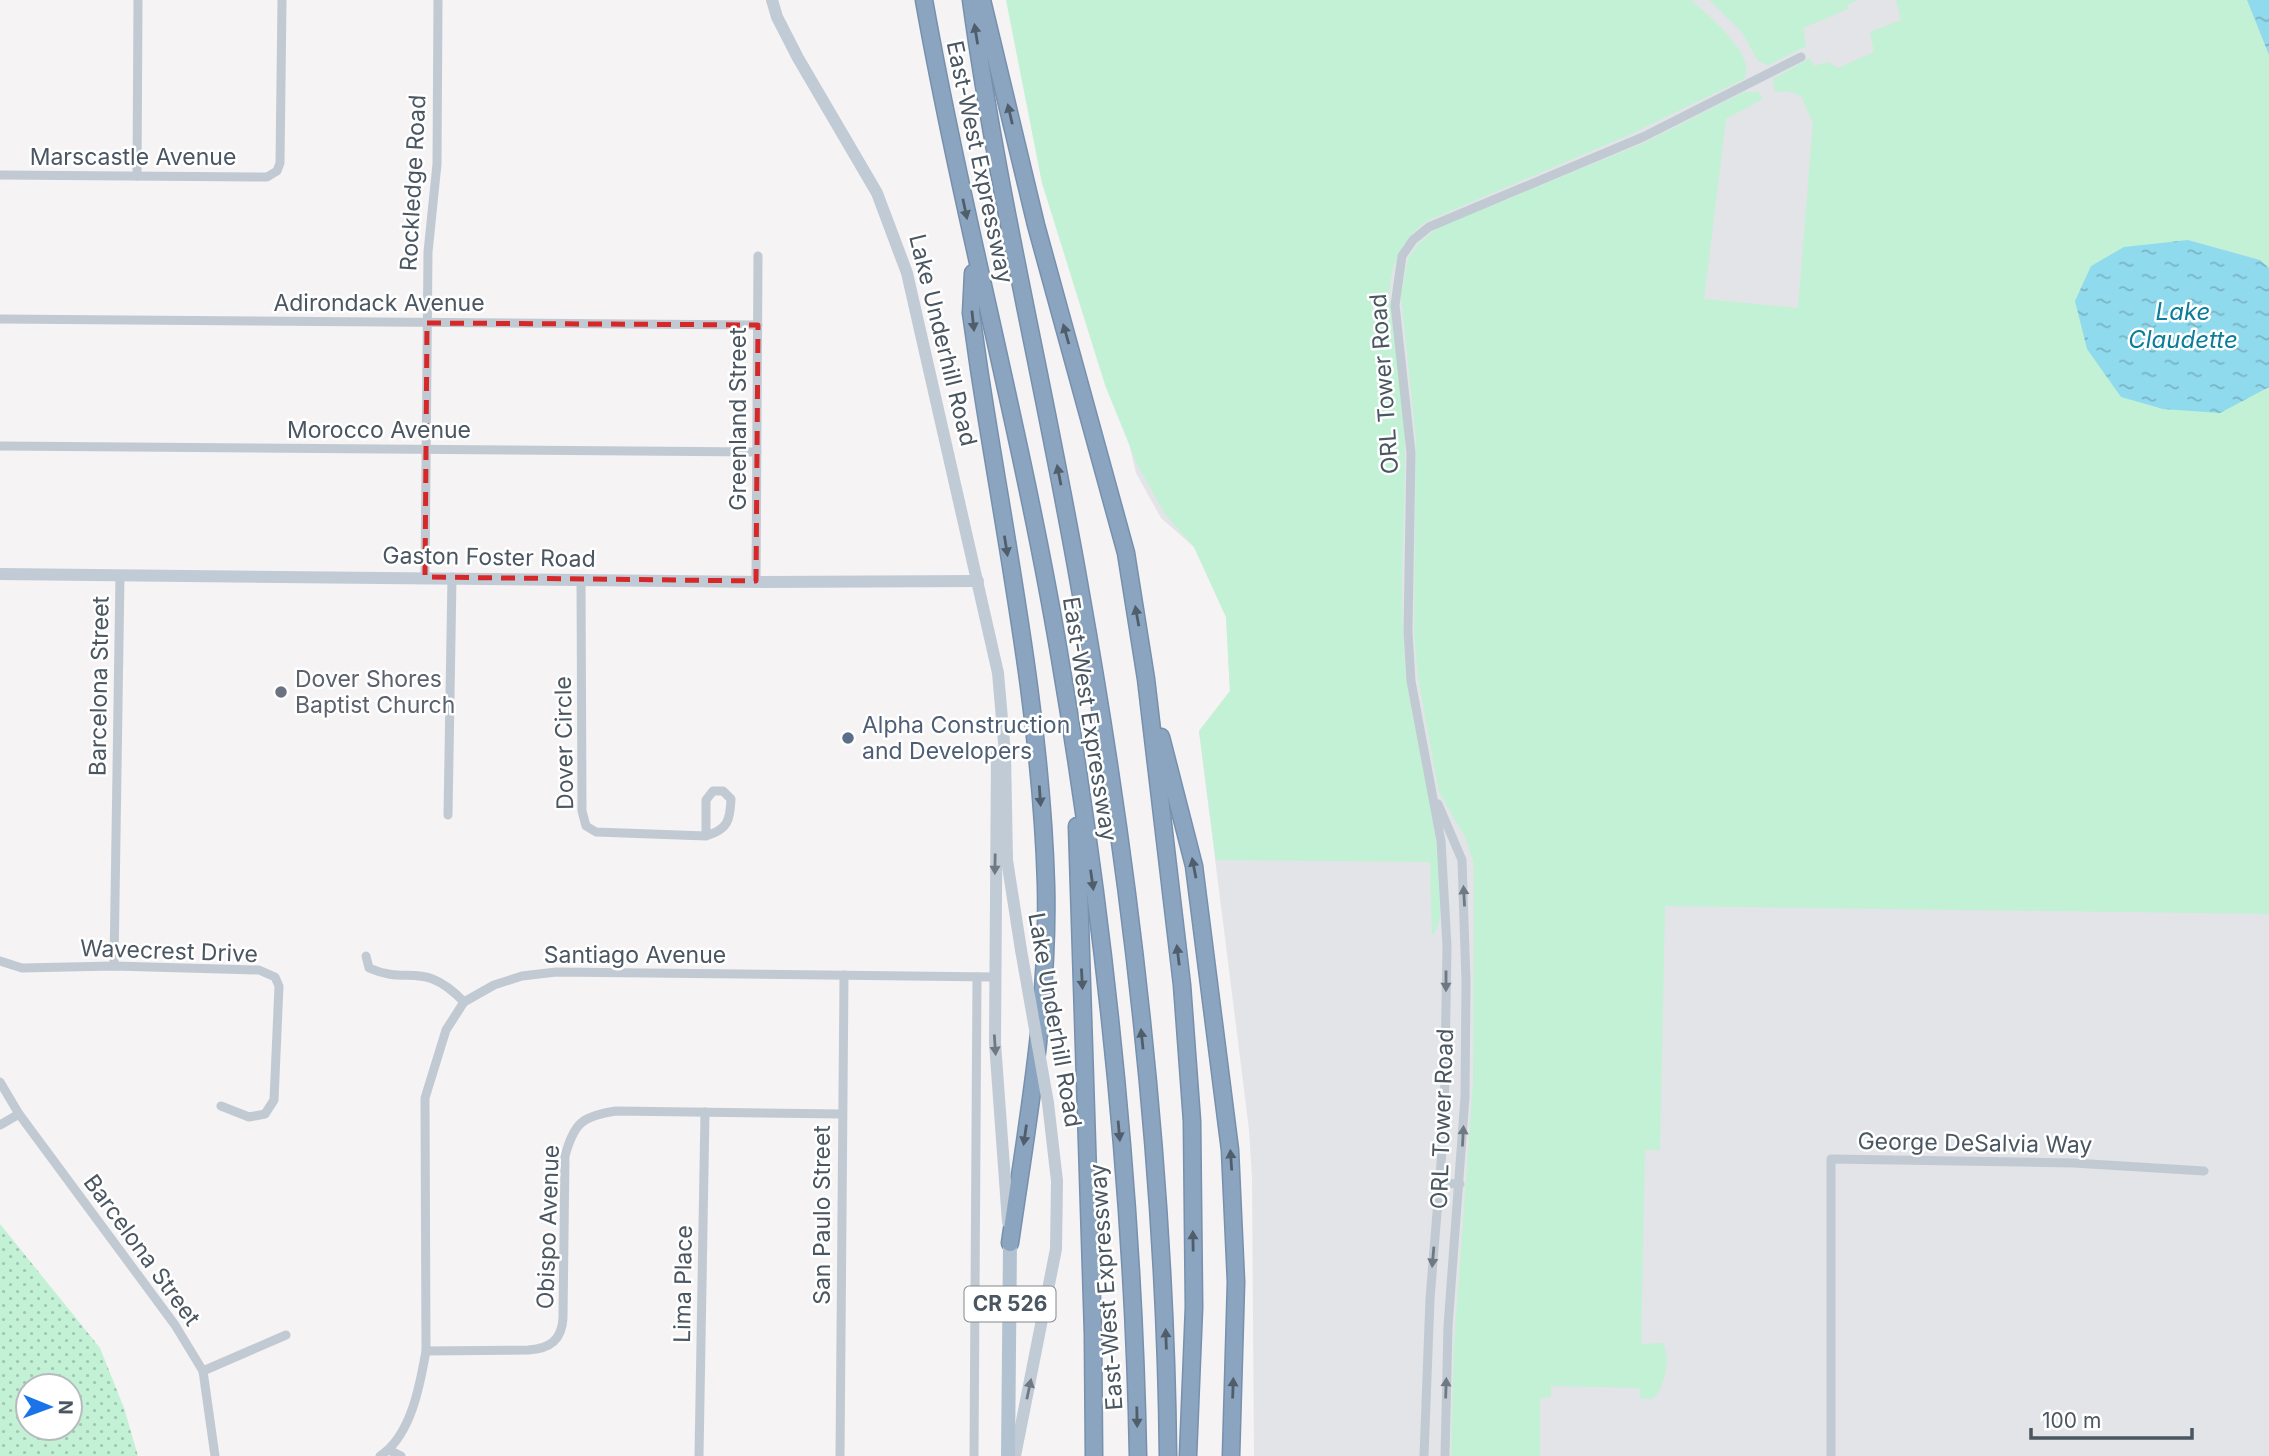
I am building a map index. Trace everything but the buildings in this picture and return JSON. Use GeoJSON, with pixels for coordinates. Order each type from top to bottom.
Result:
{"type":"FeatureCollection","features":[{"type":"Feature","properties":{"kind":"highway","name":"East-West Expressway"},"geometry":{"type":"LineString","coordinates":[[924,0],[974,253],[1032,510],[1059,653],[1099,923],[1129,1251],[1138,1456]]}},
{"type":"Feature","properties":{"kind":"highway","name":"East-West Expressway"},"geometry":{"type":"LineString","coordinates":[[971,0],[1001,180],[1080,585],[1118,833],[1134,954],[1158,1207],[1165,1303],[1168,1456]]}},
{"type":"Feature","properties":{"kind":"highway"},"geometry":{"type":"LineString","coordinates":[[982,0],[1036,225],[1126,553],[1146,679],[1182,985],[1192,1121],[1194,1307],[1188,1456]]}},
{"type":"Feature","properties":{"kind":"highway"},"geometry":{"type":"LineString","coordinates":[[974,253],[971,313],[1031,706],[1046,885],[1044,980],[1037,1055],[1010,1243]]}},
{"type":"Feature","properties":{"kind":"highway"},"geometry":{"type":"LineString","coordinates":[[1146,679],[1194,866],[1217,1033],[1235,1216],[1231,1456]]}},
{"type":"Feature","properties":{"kind":"highway"},"geometry":{"type":"LineString","coordinates":[[1079,789],[1076,854],[1093,1334],[1094,1456]]}},
{"type":"Feature","properties":{"kind":"main road","name":"Lake Underhill Road"},"geometry":{"type":"LineString","coordinates":[[772,0],[777,17],[798,58],[877,193],[907,273],[998,673],[1005,754],[1007,860],[1020,950],[1048,1103],[1057,1181],[1056,1249],[1014,1456]]}},
{"type":"Feature","properties":{"kind":"main road","name":"Gaston Foster Road"},"geometry":{"type":"LineString","coordinates":[[0,573],[978,581]]}},
{"type":"Feature","properties":{"kind":"main road","name":"Lake Underhill Road"},"geometry":{"type":"LineString","coordinates":[[998,673],[993,977],[995,1043],[1010,1243],[1008,1456]]}},
{"type":"Feature","properties":{"kind":"street"},"geometry":{"type":"LineString","coordinates":[[137,176],[138,0]]}},
{"type":"Feature","properties":{"kind":"street","name":"Marscastle Avenue"},"geometry":{"type":"LineString","coordinates":[[0,176],[267,177],[277,171],[280,163],[282,0]]}},
{"type":"Feature","properties":{"kind":"street","name":"Rockledge Road"},"geometry":{"type":"LineString","coordinates":[[425,577],[428,252],[436,164],[438,0]]}},
{"type":"Feature","properties":{"kind":"street","name":"ORL Tower Road"},"geometry":{"type":"LineString","coordinates":[[1424,1456],[1426,1366],[1445,1085],[1447,946],[1443,858],[1411,681],[1408,632],[1410,453],[1395,304],[1402,256],[1413,240],[1429,227],[1643,136],[1801,57]]}},
{"type":"Feature","properties":{"kind":"street","name":"Greenland Street"},"geometry":{"type":"LineString","coordinates":[[757,581],[758,256]]}},
{"type":"Feature","properties":{"kind":"street","name":"Adirondack Avenue"},"geometry":{"type":"LineString","coordinates":[[0,319],[758,325]]}},
{"type":"Feature","properties":{"kind":"street","name":"Morocco Avenue"},"geometry":{"type":"LineString","coordinates":[[0,446],[757,452]]}},
{"type":"Feature","properties":{"kind":"street","name":"Barcelona Street"},"geometry":{"type":"LineString","coordinates":[[114,966],[120,575]]}},
{"type":"Feature","properties":{"kind":"street"},"geometry":{"type":"LineString","coordinates":[[448,815],[452,578]]}},
{"type":"Feature","properties":{"kind":"street","name":"Dover Circle"},"geometry":{"type":"LineString","coordinates":[[581,579],[582,811],[586,826],[596,832],[706,836]]}},
{"type":"Feature","properties":{"kind":"street","name":"ORL Tower Road"},"geometry":{"type":"LineString","coordinates":[[1432,790],[1462,860],[1465,946],[1465,1097],[1461,1184],[1448,1326],[1445,1456]]}},
{"type":"Feature","properties":{"kind":"street"},"geometry":{"type":"LineString","coordinates":[[713,791],[723,791],[731,799],[730,822],[721,831],[706,836],[706,800],[713,791]]}},
{"type":"Feature","properties":{"kind":"street"},"geometry":{"type":"LineString","coordinates":[[1447,946],[1465,946]]}},
{"type":"Feature","properties":{"kind":"street"},"geometry":{"type":"LineString","coordinates":[[366,956],[369,968],[381,973],[422,974],[440,981],[464,1002],[446,1030],[425,1098],[426,1351],[420,1384],[406,1423],[389,1450],[380,1456]]}},
{"type":"Feature","properties":{"kind":"street","name":"Wavecrest Drive"},"geometry":{"type":"LineString","coordinates":[[0,961],[22,968],[114,966],[259,970],[275,977],[279,986],[274,1100],[265,1114],[249,1117],[221,1105]]}},
{"type":"Feature","properties":{"kind":"street","name":"Santiago Avenue"},"geometry":{"type":"LineString","coordinates":[[464,1002],[503,982],[522,976],[556,972],[993,977]]}},
{"type":"Feature","properties":{"kind":"street","name":"San Paulo Street"},"geometry":{"type":"LineString","coordinates":[[840,1456],[844,975]]}},
{"type":"Feature","properties":{"kind":"street"},"geometry":{"type":"LineString","coordinates":[[974,1456],[977,977]]}},
{"type":"Feature","properties":{"kind":"street","name":"Barcelona Street"},"geometry":{"type":"LineString","coordinates":[[0,1082],[19,1114],[175,1325],[202,1371],[215,1456]]}},
{"type":"Feature","properties":{"kind":"street","name":"Obispo Avenue"},"geometry":{"type":"LineString","coordinates":[[426,1351],[528,1350],[542,1349],[554,1343],[562,1331],[563,1318],[565,1156],[570,1135],[578,1124],[595,1114],[616,1111],[842,1114]]}},
{"type":"Feature","properties":{"kind":"street","name":"Lima Place"},"geometry":{"type":"LineString","coordinates":[[699,1456],[705,1112]]}},
{"type":"Feature","properties":{"kind":"street"},"geometry":{"type":"LineString","coordinates":[[0,1125],[19,1114]]}},
{"type":"Feature","properties":{"kind":"street","name":"George DeSalvia Way"},"geometry":{"type":"LineString","coordinates":[[1831,1456],[1831,1159],[2071,1163],[2204,1171]]}},
{"type":"Feature","properties":{"kind":"street"},"geometry":{"type":"LineString","coordinates":[[1439,1183],[1461,1184]]}},
{"type":"Feature","properties":{"kind":"street"},"geometry":{"type":"LineString","coordinates":[[202,1371],[286,1335]]}},
{"type":"Feature","properties":{"kind":"street"},"geometry":{"type":"LineString","coordinates":[[389,1450],[401,1456]]}},
{"type":"Feature","properties":{"kind":"highlighted area"},"geometry":{"type":"Polygon","coordinates":[[[427,323],[758,325],[756,581],[425,577],[427,323]]]}},
{"type":"Feature","properties":{"kind":"shaded area"},"geometry":{"type":"Polygon","coordinates":[[[1009,0],[2269,0],[2269,1456],[1254,1456],[1252,1178],[1249,1129],[1199,731],[1230,691],[1226,617],[1194,547],[1161,518],[1136,473],[1115,383],[1042,183],[1009,0]]]}},
{"type":"Feature","properties":{"kind":"green space"},"geometry":{"type":"Polygon","coordinates":[[[1006,0],[1691,0],[1718,25],[1744,58],[1744,79],[1629,135],[1427,221],[1410,237],[1395,263],[1389,296],[1405,449],[1402,614],[1407,680],[1439,866],[1439,922],[1432,935],[1430,862],[1216,860],[1199,731],[1230,691],[1226,617],[1194,547],[1165,514],[1137,464],[1105,385],[1042,183],[1006,0]]]}},
{"type":"Feature","properties":{"kind":"green space"},"geometry":{"type":"Polygon","coordinates":[[[1709,0],[1859,0],[1847,5],[1848,9],[1803,28],[1806,46],[1769,65],[1758,61],[1742,32],[1709,0]]]}},
{"type":"Feature","properties":{"kind":"green space"},"geometry":{"type":"Polygon","coordinates":[[[1896,0],[2247,0],[2269,55],[2269,268],[2260,260],[2188,240],[2264,391],[2269,387],[2269,914],[1665,906],[1660,1150],[1645,1150],[1641,1344],[1663,1343],[1666,1365],[1663,1381],[1652,1399],[1640,1398],[1640,1388],[1551,1386],[1551,1397],[1540,1398],[1540,1456],[1451,1456],[1454,1345],[1473,1084],[1474,882],[1473,861],[1465,837],[1439,792],[1418,677],[1414,634],[1416,439],[1401,295],[1408,259],[1417,245],[1437,228],[1644,143],[1744,92],[1758,92],[1763,99],[1726,119],[1704,299],[1798,308],[1813,123],[1801,96],[1788,91],[1775,92],[1773,79],[1810,58],[1814,66],[1828,62],[1838,68],[1874,52],[1870,32],[1901,20],[1896,0]]]}},
{"type":"Feature","properties":{"kind":"green space"},"geometry":{"type":"Polygon","coordinates":[[[0,1224],[100,1348],[124,1408],[138,1456],[0,1456],[0,1224]]]}},
{"type":"Feature","properties":{"kind":"water"},"geometry":{"type":"Polygon","coordinates":[[[2247,0],[2269,0],[2269,55],[2247,0]]]}},
{"type":"Feature","properties":{"kind":"water","name":"Lake Claudette"},"geometry":{"type":"Polygon","coordinates":[[[2188,240],[2260,260],[2269,268],[2269,387],[2220,413],[2163,409],[2121,397],[2087,349],[2075,301],[2091,266],[2124,247],[2188,240]]]}},
{"type":"Feature","properties":{"kind":"place","name":"Dover Shores Baptist Church"},"geometry":{"type":"Point","coordinates":[281,692]}},
{"type":"Feature","properties":{"kind":"place","name":"Alpha Construction and Developers"},"geometry":{"type":"Point","coordinates":[848,738]}}]}
